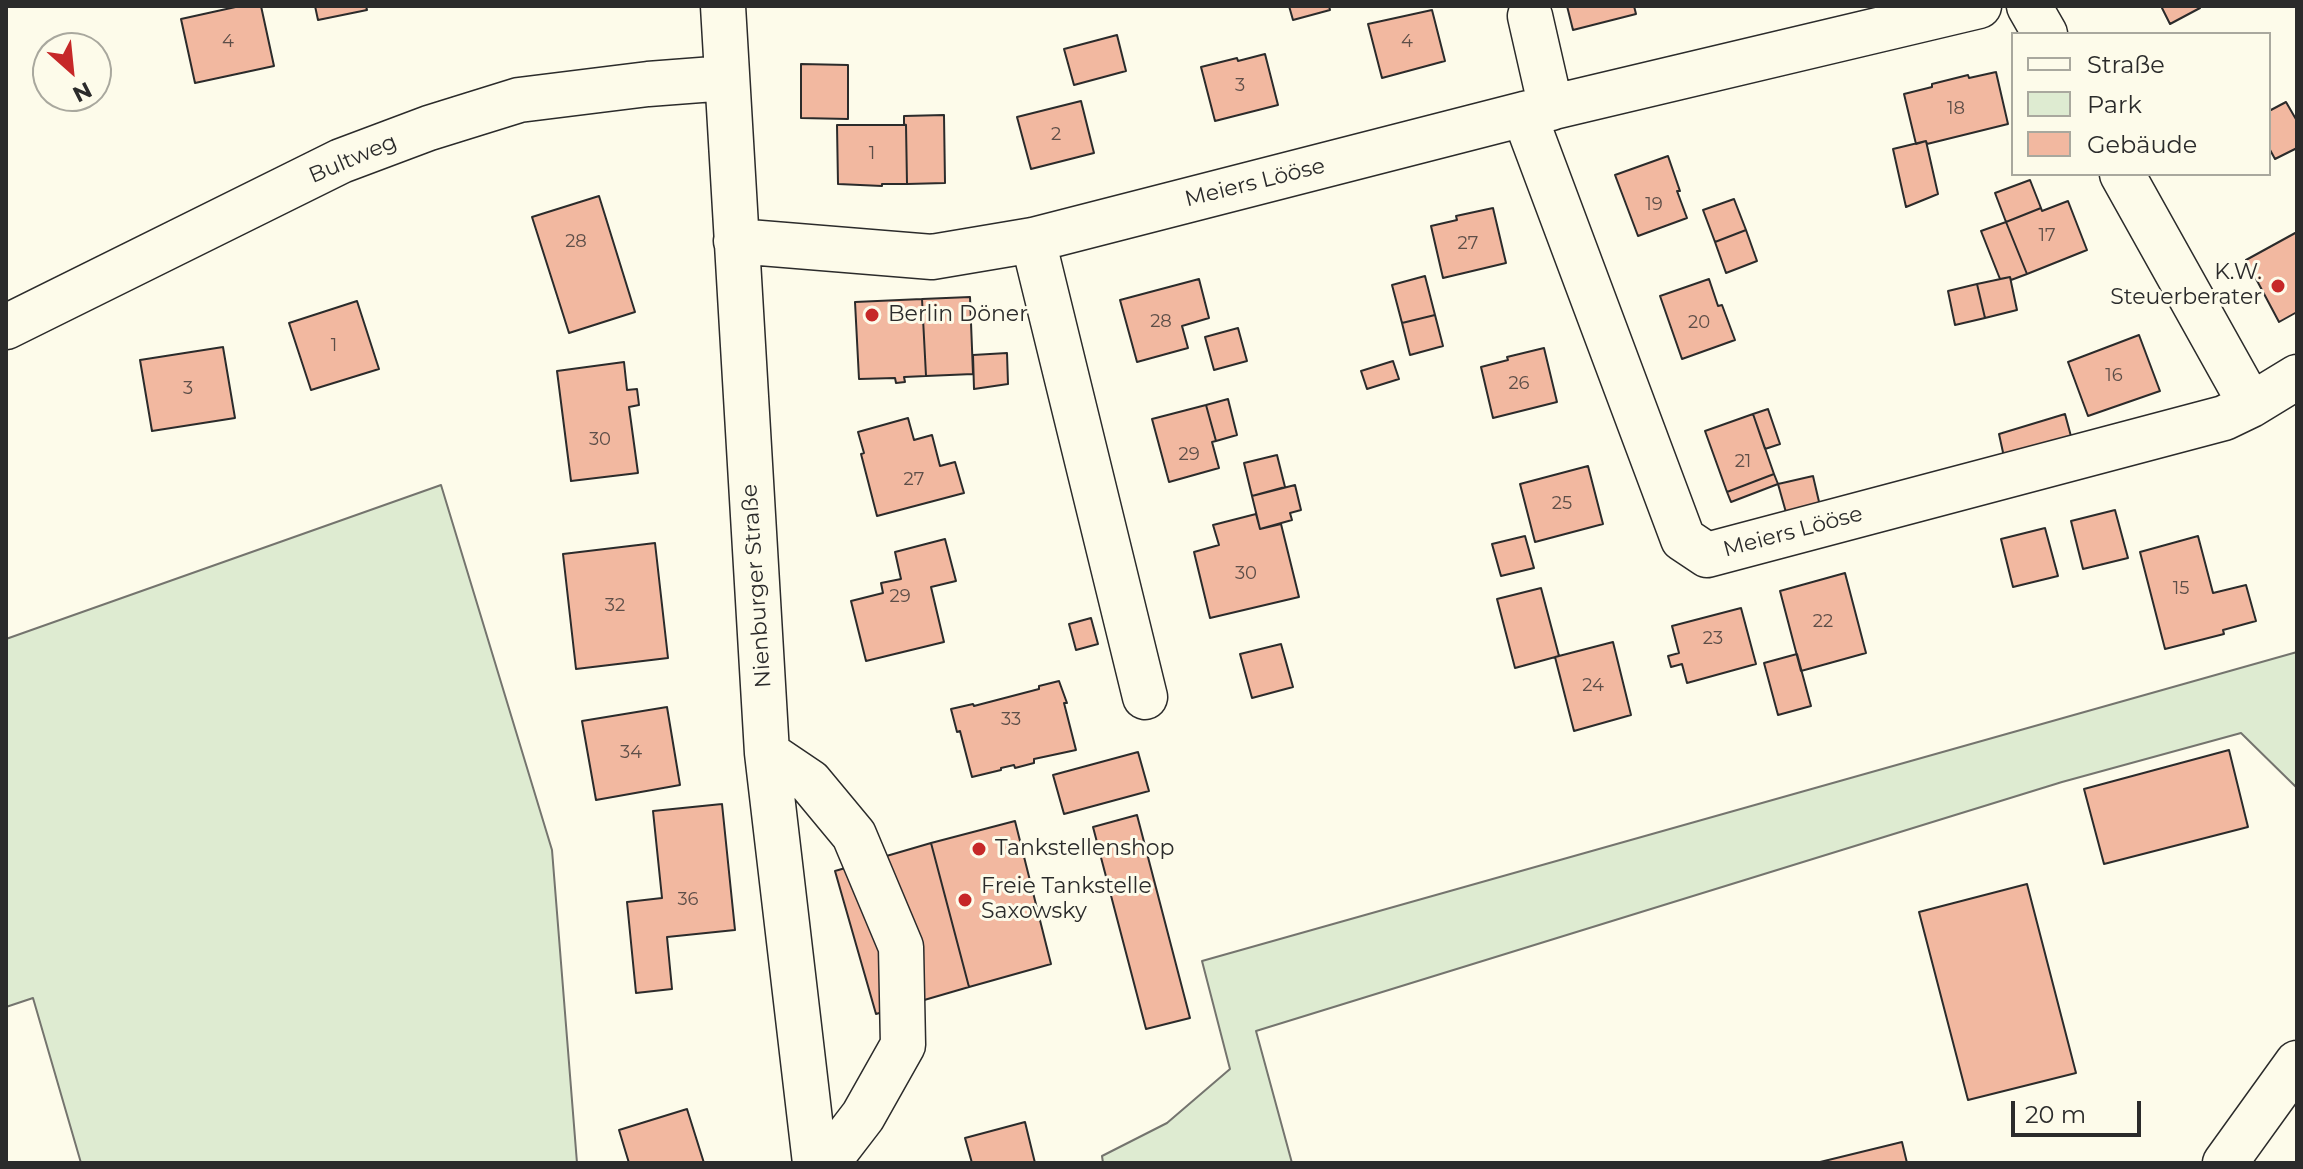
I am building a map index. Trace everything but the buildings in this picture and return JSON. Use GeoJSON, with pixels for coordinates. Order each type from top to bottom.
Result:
{"type":"FeatureCollection","features":[{"type":"Feature","properties":{"kind":"street","name":"Nienburger Straße"},"geometry":{"type":"LineString","coordinates":[[723,6],[767,753],[815,1163]]}},
{"type":"Feature","properties":{"kind":"street","name":"Meiers Lööse"},"geometry":{"type":"LineString","coordinates":[[736,241],[932,257],[1033,240],[1538,111],[1979,6]]}},
{"type":"Feature","properties":{"kind":"street"},"geometry":{"type":"LineString","coordinates":[[2029,6],[2044,32]]}},
{"type":"Feature","properties":{"kind":"street"},"geometry":{"type":"LineString","coordinates":[[1530,16],[1538,111]]}},
{"type":"Feature","properties":{"kind":"street","name":"Bultweg"},"geometry":{"type":"LineString","coordinates":[[6,327],[341,161],[429,128],[519,100],[656,83],[727,78]]}},
{"type":"Feature","properties":{"kind":"street","name":"Meiers Lööse"},"geometry":{"type":"LineString","coordinates":[[1538,111],[1683,539],[1707,555],[2224,418],[2297,377]]}},
{"type":"Feature","properties":{"kind":"street"},"geometry":{"type":"LineString","coordinates":[[2123,176],[2251,405]]}},
{"type":"Feature","properties":{"kind":"street"},"geometry":{"type":"LineString","coordinates":[[1033,240],[1145,697]]}},
{"type":"Feature","properties":{"kind":"street"},"geometry":{"type":"LineString","coordinates":[[767,753],[810,782],[854,835],[901,947],[903,1045],[863,1116],[827,1163]]}},
{"type":"Feature","properties":{"kind":"street"},"geometry":{"type":"LineString","coordinates":[[2225,1163],[2297,1063]]}},
{"type":"Feature","properties":{"kind":"green space"},"geometry":{"type":"Polygon","coordinates":[[[441,485],[552,850],[577,1163],[81,1163],[33,998],[6,1007],[6,639],[441,485]]]}},
{"type":"Feature","properties":{"kind":"green space"},"geometry":{"type":"Polygon","coordinates":[[[2297,652],[2297,788],[2241,733],[2062,782],[1256,1031],[1292,1163],[1103,1163],[1102,1156],[1167,1123],[1230,1069],[1202,961],[2297,652]]]}},
{"type":"Feature","properties":{"kind":"place","name":"K.W. Steuerberater"},"geometry":{"type":"Point","coordinates":[2278,286]}},
{"type":"Feature","properties":{"kind":"place","name":"Berlin Döner"},"geometry":{"type":"Point","coordinates":[872,315]}},
{"type":"Feature","properties":{"kind":"place","name":"Tankstellenshop"},"geometry":{"type":"Point","coordinates":[979,849]}},
{"type":"Feature","properties":{"kind":"place","name":"Freie Tankstelle Saxowsky"},"geometry":{"type":"Point","coordinates":[965,900]}}]}
